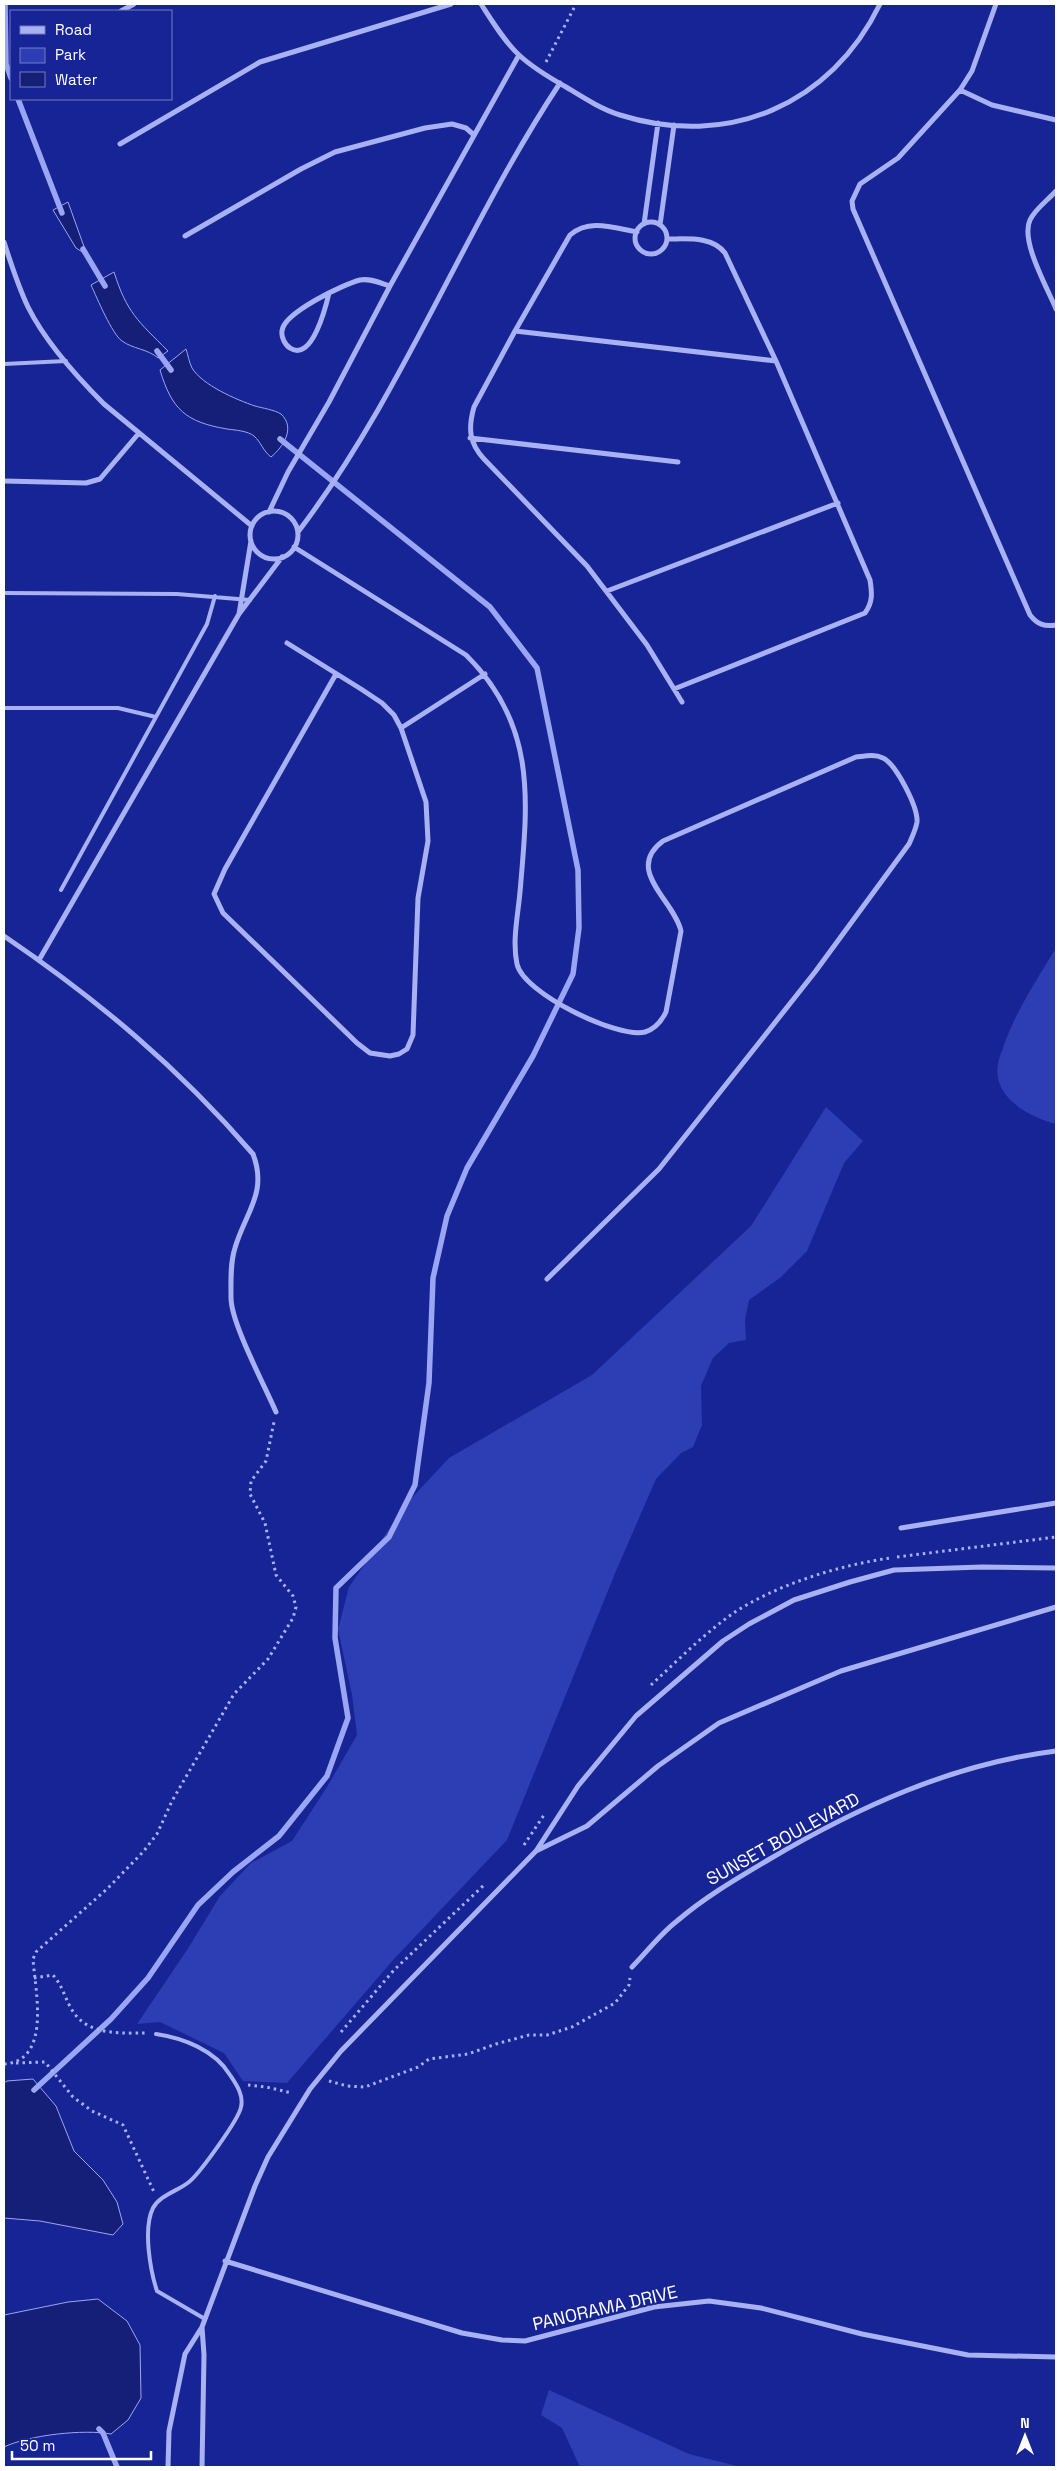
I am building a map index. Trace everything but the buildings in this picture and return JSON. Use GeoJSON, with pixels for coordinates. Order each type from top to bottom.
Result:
{"type":"FeatureCollection","features":[{"type":"Feature","properties":{"kind":"street"},"geometry":{"type":"LineString","coordinates":[[123,10],[134,4]]}},
{"type":"Feature","properties":{"kind":"street"},"geometry":{"type":"LineString","coordinates":[[120,144],[260,62],[451,4]]}},
{"type":"Feature","properties":{"kind":"street"},"geometry":{"type":"LineString","coordinates":[[480,4],[519,55],[560,83],[593,103],[619,114],[674,125],[726,124],[764,113],[791,101],[821,83],[846,58],[869,27],[880,4]]}},
{"type":"Feature","properties":{"kind":"street"},"geometry":{"type":"LineString","coordinates":[[996,4],[972,71],[960,90],[898,158],[860,184],[852,201],[853,209],[1030,615],[1037,623],[1048,626],[1056,624]]}},
{"type":"Feature","properties":{"kind":"street"},"geometry":{"type":"LineString","coordinates":[[239,614],[252,526],[256,520],[269,512],[288,472],[329,402],[390,286],[519,55]]}},
{"type":"Feature","properties":{"kind":"street"},"geometry":{"type":"LineString","coordinates":[[39,960],[239,614],[282,558],[294,547],[298,532],[329,490],[374,416],[527,133],[560,83]]}},
{"type":"Feature","properties":{"kind":"street"},"geometry":{"type":"LineString","coordinates":[[960,90],[992,105],[1056,120]]}},
{"type":"Feature","properties":{"kind":"street"},"geometry":{"type":"LineString","coordinates":[[644,224],[655,222],[664,228],[668,239],[664,249],[650,254],[638,247],[637,232],[644,224],[658,123]]}},
{"type":"Feature","properties":{"kind":"street"},"geometry":{"type":"LineString","coordinates":[[185,236],[301,169],[335,152],[425,128],[452,124],[466,128],[474,135]]}},
{"type":"Feature","properties":{"kind":"street"},"geometry":{"type":"LineString","coordinates":[[660,224],[674,125]]}},
{"type":"Feature","properties":{"kind":"street"},"geometry":{"type":"LineString","coordinates":[[1056,191],[1030,220],[1028,240],[1056,309]]}},
{"type":"Feature","properties":{"kind":"street"},"geometry":{"type":"LineString","coordinates":[[637,232],[600,225],[578,228],[570,235],[515,330],[474,407],[471,418],[470,438],[475,449],[587,566],[647,645],[682,702]]}},
{"type":"Feature","properties":{"kind":"street"},"geometry":{"type":"LineString","coordinates":[[668,239],[699,240],[719,246],[730,263],[776,361],[838,503],[870,580],[872,598],[865,613],[674,688]]}},
{"type":"Feature","properties":{"kind":"street"},"geometry":{"type":"LineString","coordinates":[[4,242],[28,307],[38,325],[66,361],[104,404],[252,526]]}},
{"type":"Feature","properties":{"kind":"street"},"geometry":{"type":"LineString","coordinates":[[329,293],[325,313],[312,340],[300,350],[294,350],[287,346],[282,332],[284,325],[292,316],[329,293],[339,287],[361,280],[370,280],[390,286]]}},
{"type":"Feature","properties":{"kind":"street"},"geometry":{"type":"LineString","coordinates":[[515,330],[776,361]]}},
{"type":"Feature","properties":{"kind":"street"},"geometry":{"type":"LineString","coordinates":[[4,481],[86,483],[100,479],[139,433]]}},
{"type":"Feature","properties":{"kind":"street"},"geometry":{"type":"LineString","coordinates":[[470,438],[678,462]]}},
{"type":"Feature","properties":{"kind":"street"},"geometry":{"type":"LineString","coordinates":[[607,591],[838,503]]}},
{"type":"Feature","properties":{"kind":"street"},"geometry":{"type":"LineString","coordinates":[[269,512],[284,514],[291,518],[298,532]]}},
{"type":"Feature","properties":{"kind":"street"},"geometry":{"type":"LineString","coordinates":[[251,541],[254,548],[266,558],[282,558]]}},
{"type":"Feature","properties":{"kind":"street"},"geometry":{"type":"LineString","coordinates":[[294,547],[466,654],[486,674],[508,713],[524,764],[526,809],[516,927],[517,964],[521,974],[540,992],[580,1014],[622,1031],[633,1033],[646,1032],[653,1028],[666,1012],[681,931],[679,921],[654,886],[649,875],[649,857],[654,848],[663,841],[856,757],[872,755],[890,763],[899,775],[916,812],[917,821],[909,844],[815,972],[659,1169],[547,1279]]}},
{"type":"Feature","properties":{"kind":"street"},"geometry":{"type":"LineString","coordinates":[[287,643],[382,703],[401,728],[426,802],[428,841],[418,898],[413,1035],[407,1049],[399,1054],[379,1056],[370,1053],[358,1043],[223,913],[214,894],[225,869],[336,674]]}},
{"type":"Feature","properties":{"kind":"street"},"geometry":{"type":"LineString","coordinates":[[401,728],[486,674]]}},
{"type":"Feature","properties":{"kind":"street"},"geometry":{"type":"LineString","coordinates":[[4,936],[111,1014],[150,1047],[253,1154],[258,1168],[259,1183],[232,1260],[231,1300],[236,1319],[276,1412]]}},
{"type":"Feature","properties":{"kind":"street"},"geometry":{"type":"LineString","coordinates":[[901,1528],[1056,1503]]}},
{"type":"Feature","properties":{"kind":"street"},"geometry":{"type":"LineString","coordinates":[[168,2467],[169,2430],[184,2354],[202,2327],[225,2262],[268,2157],[297,2110],[341,2051],[536,1851],[578,1786],[636,1716],[723,1641],[749,1624],[794,1600],[894,1570],[982,1566],[1056,1568]]}},
{"type":"Feature","properties":{"kind":"street"},"geometry":{"type":"LineString","coordinates":[[536,1851],[587,1826],[658,1766],[719,1723],[841,1671],[1056,1607]]}},
{"type":"Feature","properties":{"kind":"street","name":"SUNSET BOULEVARD"},"geometry":{"type":"LineString","coordinates":[[632,1967],[675,1922],[711,1894],[836,1821],[932,1779],[1016,1756],[1056,1750]]}},
{"type":"Feature","properties":{"kind":"street","name":"PANORAMA DRIVE"},"geometry":{"type":"LineString","coordinates":[[225,2262],[462,2333],[502,2340],[525,2341],[654,2307],[709,2301],[760,2308],[862,2334],[968,2356],[1056,2357]]}},
{"type":"Feature","properties":{"kind":"street"},"geometry":{"type":"LineString","coordinates":[[202,2327],[204,2354],[202,2467]]}},
{"type":"Feature","properties":{"kind":"lane"},"geometry":{"type":"LineString","coordinates":[[4,364],[66,361]]}},
{"type":"Feature","properties":{"kind":"lane"},"geometry":{"type":"LineString","coordinates":[[4,593],[176,594],[250,600]]}},
{"type":"Feature","properties":{"kind":"lane"},"geometry":{"type":"LineString","coordinates":[[61,890],[207,624],[215,596]]}},
{"type":"Feature","properties":{"kind":"lane"},"geometry":{"type":"LineString","coordinates":[[4,708],[118,708],[156,717]]}},
{"type":"Feature","properties":{"kind":"lane"},"geometry":{"type":"LineString","coordinates":[[156,2034],[175,2037],[200,2048],[224,2065],[238,2088],[241,2107],[208,2158],[190,2181],[158,2200],[148,2224],[151,2272],[157,2290],[205,2319]]}},
{"type":"Feature","properties":{"kind":"path"},"geometry":{"type":"LineString","coordinates":[[541,71],[576,4]]}},
{"type":"Feature","properties":{"kind":"path"},"geometry":{"type":"LineString","coordinates":[[10,2064],[22,2060],[29,2052],[38,2021],[33,1959],[36,1952],[108,1888],[143,1852],[157,1834],[172,1800],[234,1694],[268,1659],[294,1618],[296,1607],[293,1596],[276,1576],[265,1523],[250,1494],[251,1481],[266,1461],[276,1412]]}},
{"type":"Feature","properties":{"kind":"path"},"geometry":{"type":"LineString","coordinates":[[650,1687],[694,1646],[733,1614],[785,1588],[836,1569],[876,1560],[1056,1537]]}},
{"type":"Feature","properties":{"kind":"path"},"geometry":{"type":"LineString","coordinates":[[522,1848],[549,1807]]}},
{"type":"Feature","properties":{"kind":"path"},"geometry":{"type":"LineString","coordinates":[[335,2039],[394,1970],[490,1880]]}},
{"type":"Feature","properties":{"kind":"path"},"geometry":{"type":"LineString","coordinates":[[319,2078],[347,2086],[365,2087],[418,2067],[429,2059],[468,2054],[496,2044],[528,2036],[547,2034],[572,2026],[615,2003],[629,1985],[632,1967]]}},
{"type":"Feature","properties":{"kind":"path"},"geometry":{"type":"LineString","coordinates":[[34,1978],[53,1975],[75,2015],[89,2026],[112,2033],[156,2034]]}},
{"type":"Feature","properties":{"kind":"path"},"geometry":{"type":"LineString","coordinates":[[4,2064],[45,2062],[73,2097],[92,2111],[123,2125],[158,2200]]}},
{"type":"Feature","properties":{"kind":"path"},"geometry":{"type":"LineString","coordinates":[[238,2088],[253,2085],[292,2093]]}},
{"type":"Feature","properties":{"kind":"path"},"geometry":{"type":"LineString","coordinates":[[292,2093],[297,2087]]}},
{"type":"Feature","properties":{"kind":"path"},"geometry":{"type":"LineString","coordinates":[[292,2093],[297,2110]]}},
{"type":"Feature","properties":{"kind":"green space"},"geometry":{"type":"Polygon","coordinates":[[[1056,948],[1056,1124],[1024,1111],[1007,1096],[998,1076],[998,1064],[1016,1017],[1056,948]]]}},
{"type":"Feature","properties":{"kind":"green space"},"geometry":{"type":"Polygon","coordinates":[[[826,1107],[863,1141],[844,1163],[807,1251],[781,1277],[749,1300],[745,1320],[746,1340],[729,1343],[713,1358],[701,1386],[702,1425],[693,1447],[681,1453],[656,1479],[616,1571],[507,1840],[394,1959],[287,2083],[243,2081],[224,2053],[160,2022],[137,2024],[187,1950],[220,1896],[251,1863],[292,1841],[327,1787],[357,1735],[352,1695],[338,1629],[349,1587],[407,1503],[449,1458],[592,1375],[751,1226],[826,1107]]]}},
{"type":"Feature","properties":{"kind":"green space"},"geometry":{"type":"Polygon","coordinates":[[[549,2390],[689,2454],[741,2467],[580,2467],[562,2428],[541,2415],[549,2390]]]}},
{"type":"Feature","properties":{"kind":"water"},"geometry":{"type":"Polygon","coordinates":[[[68,202],[87,255],[76,248],[53,210],[68,202]]]}},
{"type":"Feature","properties":{"kind":"water"},"geometry":{"type":"Polygon","coordinates":[[[114,272],[124,297],[135,316],[168,351],[158,358],[122,341],[105,315],[91,285],[114,272]]]}},
{"type":"Feature","properties":{"kind":"water"},"geometry":{"type":"Polygon","coordinates":[[[186,349],[192,368],[212,386],[239,400],[281,414],[285,419],[288,431],[286,437],[280,448],[271,457],[251,434],[213,426],[191,418],[176,404],[170,395],[160,370],[186,349]]]}},
{"type":"Feature","properties":{"kind":"water"},"geometry":{"type":"Polygon","coordinates":[[[33,2079],[56,2106],[74,2151],[103,2180],[117,2202],[123,2224],[113,2235],[40,2221],[4,2218],[4,2083],[7,2081],[33,2079]]]}},
{"type":"Feature","properties":{"kind":"water"},"geometry":{"type":"Polygon","coordinates":[[[98,2299],[127,2321],[140,2345],[141,2398],[128,2420],[111,2434],[86,2432],[57,2434],[27,2439],[4,2447],[4,2315],[68,2302],[98,2299]]]}},
{"type":"Feature","properties":{"kind":"waterway"},"geometry":{"type":"LineString","coordinates":[[5,4],[6,64],[10,75]]}},
{"type":"Feature","properties":{"kind":"waterway"},"geometry":{"type":"LineString","coordinates":[[18,100],[62,213]]}},
{"type":"Feature","properties":{"kind":"waterway"},"geometry":{"type":"LineString","coordinates":[[83,249],[105,286]]}},
{"type":"Feature","properties":{"kind":"waterway"},"geometry":{"type":"LineString","coordinates":[[157,351],[171,370]]}},
{"type":"Feature","properties":{"kind":"waterway"},"geometry":{"type":"LineString","coordinates":[[34,2090],[111,2019],[148,1978],[198,1905],[233,1872],[279,1836],[327,1776],[348,1718],[335,1638],[336,1588],[389,1537],[415,1485],[429,1383],[433,1278],[447,1216],[467,1168],[533,1056],[573,974],[579,928],[578,870],[537,668],[490,607],[280,439]]}},
{"type":"Feature","properties":{"kind":"waterway"},"geometry":{"type":"LineString","coordinates":[[99,2429],[103,2433],[117,2467]]}}]}
